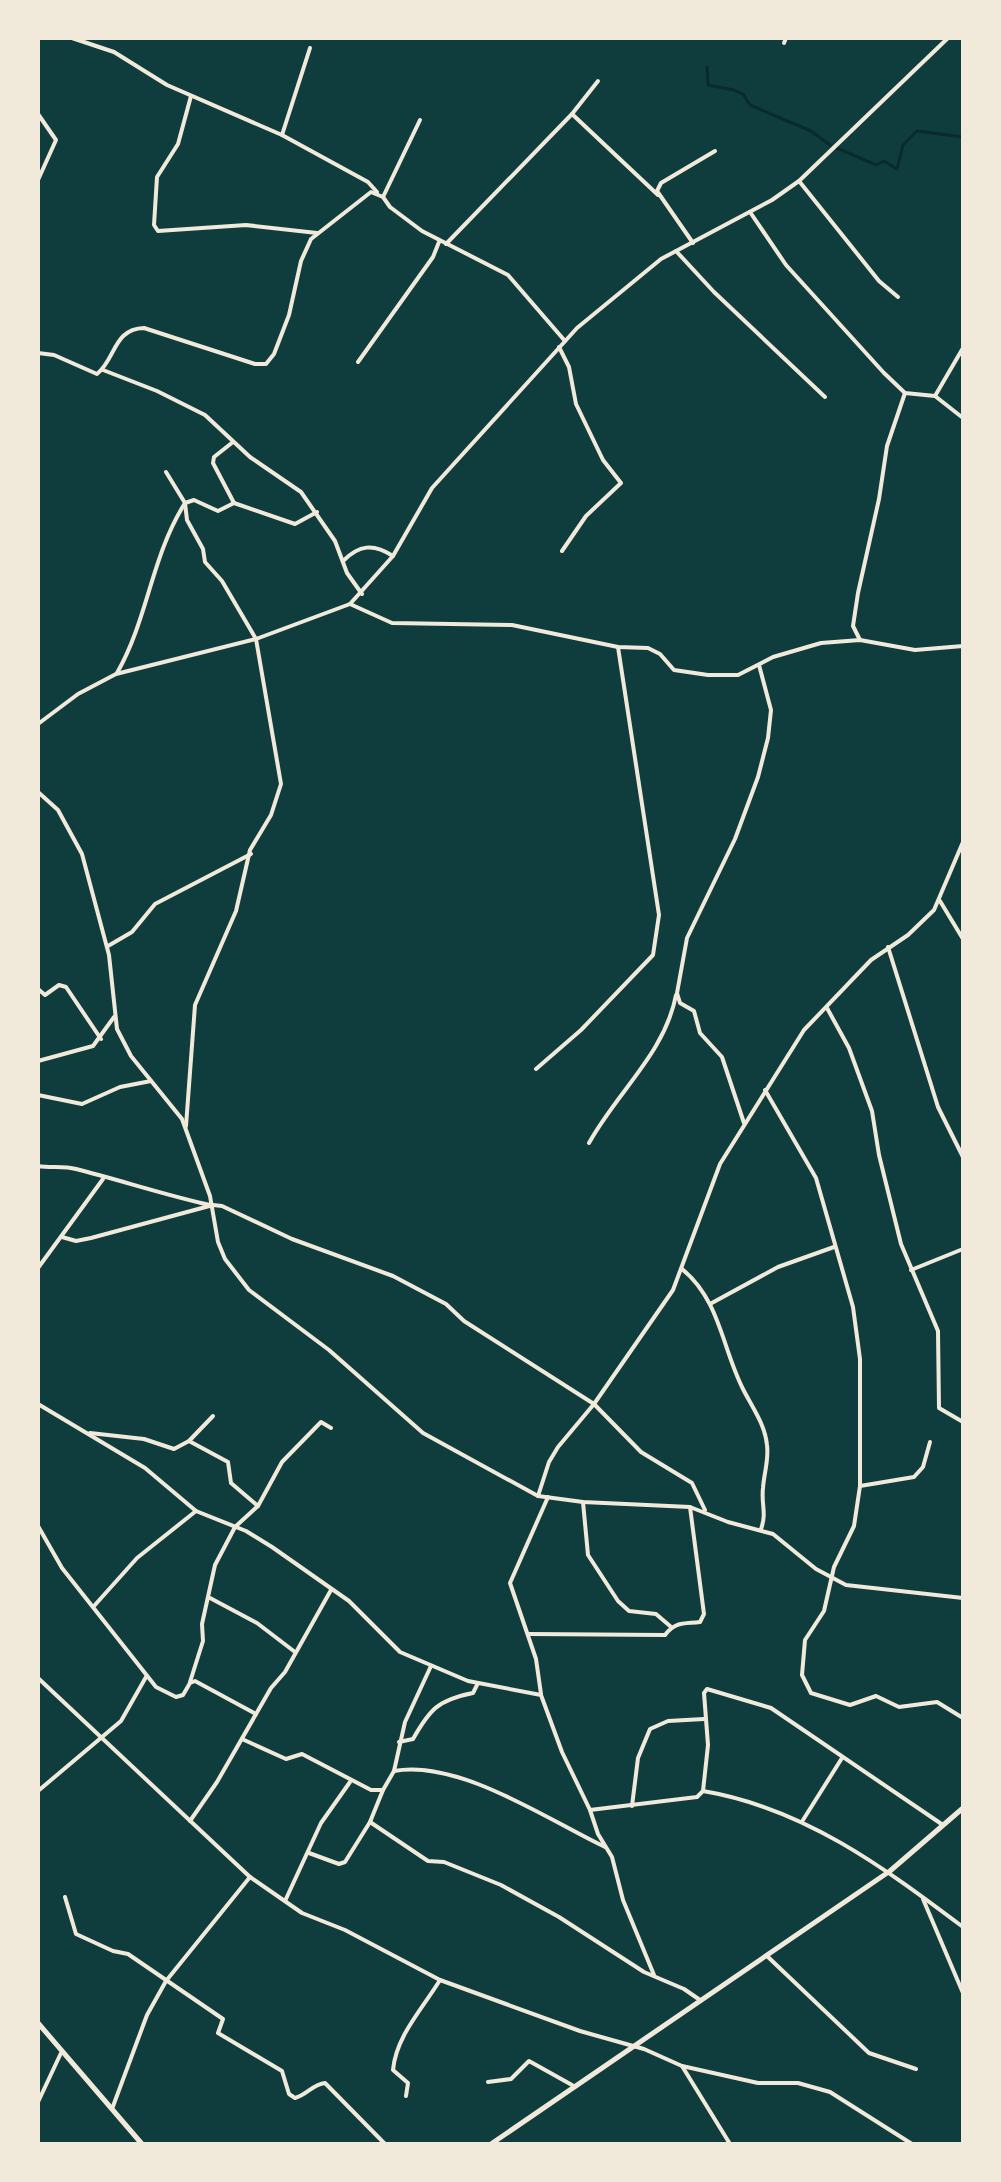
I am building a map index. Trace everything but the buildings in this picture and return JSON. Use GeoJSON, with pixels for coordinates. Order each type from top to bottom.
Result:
{"type":"FeatureCollection","features":[{"type":"Feature","properties":{"kind":"street"},"geometry":{"type":"LineString","coordinates":[[72,38],[114,52],[191,96],[282,135],[368,182],[398,214],[440,241],[508,275],[565,341]]}},
{"type":"Feature","properties":{"kind":"street"},"geometry":{"type":"LineString","coordinates":[[38,724],[78,694],[116,674],[256,639],[350,604],[393,556],[432,488],[565,341],[619,291],[676,251],[750,212],[799,181],[948,38]]}},
{"type":"Feature","properties":{"kind":"street"},"geometry":{"type":"LineString","coordinates":[[282,135],[310,48]]}},
{"type":"Feature","properties":{"kind":"street"},"geometry":{"type":"LineString","coordinates":[[446,244],[572,114],[598,81]]}},
{"type":"Feature","properties":{"kind":"street"},"geometry":{"type":"LineString","coordinates":[[191,96],[178,144],[157,177],[154,225],[158,231],[246,225],[317,233]]}},
{"type":"Feature","properties":{"kind":"street"},"geometry":{"type":"LineString","coordinates":[[38,114],[56,140],[38,180]]}},
{"type":"Feature","properties":{"kind":"street"},"geometry":{"type":"LineString","coordinates":[[572,114],[658,195],[693,243]]}},
{"type":"Feature","properties":{"kind":"street"},"geometry":{"type":"LineString","coordinates":[[383,197],[420,120]]}},
{"type":"Feature","properties":{"kind":"street"},"geometry":{"type":"LineString","coordinates":[[658,195],[661,183],[715,151]]}},
{"type":"Feature","properties":{"kind":"street"},"geometry":{"type":"LineString","coordinates":[[799,181],[879,281],[898,297]]}},
{"type":"Feature","properties":{"kind":"street"},"geometry":{"type":"LineString","coordinates":[[38,353],[54,355],[94,374],[103,370],[115,342],[138,328],[160,330],[255,364],[266,364],[274,354],[289,315],[305,250],[317,233],[365,194],[377,192]]}},
{"type":"Feature","properties":{"kind":"street"},"geometry":{"type":"LineString","coordinates":[[750,212],[786,265],[858,347],[905,393],[935,396],[963,418]]}},
{"type":"Feature","properties":{"kind":"street"},"geometry":{"type":"LineString","coordinates":[[358,362],[433,257],[440,241]]}},
{"type":"Feature","properties":{"kind":"street"},"geometry":{"type":"LineString","coordinates":[[676,251],[723,301],[825,397]]}},
{"type":"Feature","properties":{"kind":"street"},"geometry":{"type":"LineString","coordinates":[[559,347],[569,367],[573,397],[603,460],[621,483],[586,516],[562,551]]}},
{"type":"Feature","properties":{"kind":"street"},"geometry":{"type":"LineString","coordinates":[[935,396],[963,348]]}},
{"type":"Feature","properties":{"kind":"street"},"geometry":{"type":"LineString","coordinates":[[103,370],[157,391],[205,415],[278,479],[301,492],[317,512],[362,594]]}},
{"type":"Feature","properties":{"kind":"street"},"geometry":{"type":"LineString","coordinates":[[860,640],[853,626],[858,593],[879,499],[887,446],[905,393]]}},
{"type":"Feature","properties":{"kind":"street"},"geometry":{"type":"LineString","coordinates":[[233,441],[227,450],[214,457],[213,463],[234,503],[295,524],[317,512]]}},
{"type":"Feature","properties":{"kind":"street"},"geometry":{"type":"LineString","coordinates":[[166,472],[185,503],[187,520],[203,549],[205,562],[222,581],[256,639],[281,784],[279,797],[251,854],[236,911],[191,1017],[186,1130]]}},
{"type":"Feature","properties":{"kind":"street"},"geometry":{"type":"LineString","coordinates":[[116,674],[141,623],[154,566],[185,503],[194,500],[218,511],[234,503]]}},
{"type":"Feature","properties":{"kind":"street"},"geometry":{"type":"LineString","coordinates":[[343,561],[356,548],[376,547],[393,556]]}},
{"type":"Feature","properties":{"kind":"street"},"geometry":{"type":"LineString","coordinates":[[350,604],[392,623],[512,625],[618,647],[654,649],[674,670],[708,675],[738,675],[784,653],[821,643],[860,640],[915,650],[963,646]]}},
{"type":"Feature","properties":{"kind":"street"},"geometry":{"type":"LineString","coordinates":[[536,1069],[603,1009],[653,955],[657,943],[659,915],[618,647]]}},
{"type":"Feature","properties":{"kind":"street"},"geometry":{"type":"LineString","coordinates":[[589,1143],[611,1105],[659,1042],[675,1011],[687,938],[735,839],[765,752],[771,710],[759,665]]}},
{"type":"Feature","properties":{"kind":"street"},"geometry":{"type":"LineString","coordinates":[[38,792],[58,810],[76,840],[107,946],[114,1017],[131,1056],[176,1110],[186,1130],[213,1205],[216,1232],[225,1259],[249,1290],[329,1350],[431,1439],[538,1496],[705,1510],[728,1522],[761,1529],[783,1540],[832,1578],[863,1589],[963,1598]]}},
{"type":"Feature","properties":{"kind":"street"},"geometry":{"type":"LineString","coordinates":[[538,1496],[549,1462],[594,1404],[673,1290],[720,1164],[765,1090],[804,1030],[855,976],[888,947],[908,935],[940,901],[963,842]]}},
{"type":"Feature","properties":{"kind":"street"},"geometry":{"type":"LineString","coordinates":[[107,946],[125,938],[155,904],[251,854]]}},
{"type":"Feature","properties":{"kind":"street"},"geometry":{"type":"LineString","coordinates":[[940,901],[963,939]]}},
{"type":"Feature","properties":{"kind":"street"},"geometry":{"type":"LineString","coordinates":[[888,947],[938,1107],[963,1157]]}},
{"type":"Feature","properties":{"kind":"street"},"geometry":{"type":"LineString","coordinates":[[38,989],[45,995],[59,985],[66,987],[101,1039]]}},
{"type":"Feature","properties":{"kind":"street"},"geometry":{"type":"LineString","coordinates":[[677,993],[680,1003],[694,1011],[700,1033],[722,1057],[744,1123]]}},
{"type":"Feature","properties":{"kind":"street"},"geometry":{"type":"LineString","coordinates":[[827,1007],[849,1048],[872,1111],[881,1166],[911,1270],[938,1331],[939,1408],[963,1422]]}},
{"type":"Feature","properties":{"kind":"street"},"geometry":{"type":"LineString","coordinates":[[38,1061],[55,1054],[84,1050],[101,1039],[114,1017]]}},
{"type":"Feature","properties":{"kind":"street"},"geometry":{"type":"LineString","coordinates":[[38,1095],[82,1104],[120,1087],[151,1081]]}},
{"type":"Feature","properties":{"kind":"street"},"geometry":{"type":"LineString","coordinates":[[765,1090],[810,1165],[853,1307],[860,1359],[860,1486],[854,1526],[832,1578],[824,1611],[805,1640],[802,1675],[811,1693],[850,1705],[876,1696],[899,1707],[937,1702],[963,1718]]}},
{"type":"Feature","properties":{"kind":"street"},"geometry":{"type":"LineString","coordinates":[[38,1166],[73,1168],[103,1179],[145,1185],[230,1208],[282,1235],[393,1276],[446,1304],[464,1321],[594,1404],[641,1452],[692,1483],[705,1510]]}},
{"type":"Feature","properties":{"kind":"street"},"geometry":{"type":"LineString","coordinates":[[38,1268],[40,1259],[62,1237],[103,1179]]}},
{"type":"Feature","properties":{"kind":"street"},"geometry":{"type":"LineString","coordinates":[[62,1237],[76,1241],[101,1236],[213,1205]]}},
{"type":"Feature","properties":{"kind":"street"},"geometry":{"type":"LineString","coordinates":[[710,1304],[778,1267],[834,1247]]}},
{"type":"Feature","properties":{"kind":"street"},"geometry":{"type":"LineString","coordinates":[[911,1270],[963,1249]]}},
{"type":"Feature","properties":{"kind":"street"},"geometry":{"type":"LineString","coordinates":[[682,1269],[696,1281],[710,1304],[766,1438],[767,1473],[762,1497],[766,1507],[761,1529]]}},
{"type":"Feature","properties":{"kind":"street"},"geometry":{"type":"LineString","coordinates":[[38,1404],[145,1468],[196,1511],[261,1540],[363,1614],[388,1644],[431,1666],[478,1683],[541,1695]]}},
{"type":"Feature","properties":{"kind":"street"},"geometry":{"type":"LineString","coordinates":[[89,1433],[144,1439],[174,1449],[189,1441],[213,1416]]}},
{"type":"Feature","properties":{"kind":"street"},"geometry":{"type":"LineString","coordinates":[[38,1526],[62,1568],[146,1677],[156,1687],[176,1697],[183,1695],[190,1683],[215,1565],[235,1527],[258,1506],[282,1462],[304,1436],[321,1422],[331,1428]]}},
{"type":"Feature","properties":{"kind":"street"},"geometry":{"type":"LineString","coordinates":[[189,1441],[228,1462],[231,1483],[258,1506]]}},
{"type":"Feature","properties":{"kind":"street"},"geometry":{"type":"LineString","coordinates":[[860,1486],[914,1477],[923,1467],[930,1442]]}},
{"type":"Feature","properties":{"kind":"street"},"geometry":{"type":"LineString","coordinates":[[548,1497],[510,1583],[529,1634],[541,1695],[569,1768],[612,1857],[623,1900],[631,1912],[650,1971],[659,1979]]}},
{"type":"Feature","properties":{"kind":"street"},"geometry":{"type":"LineString","coordinates":[[583,1502],[588,1555],[618,1601],[629,1611],[656,1614],[671,1626],[700,1622],[704,1614],[690,1507]]}},
{"type":"Feature","properties":{"kind":"street"},"geometry":{"type":"LineString","coordinates":[[94,1606],[137,1558],[196,1511]]}},
{"type":"Feature","properties":{"kind":"street"},"geometry":{"type":"LineString","coordinates":[[190,1821],[331,1590]]}},
{"type":"Feature","properties":{"kind":"street"},"geometry":{"type":"LineString","coordinates":[[210,1598],[257,1623],[295,1652]]}},
{"type":"Feature","properties":{"kind":"street"},"geometry":{"type":"LineString","coordinates":[[529,1634],[665,1635],[671,1626]]}},
{"type":"Feature","properties":{"kind":"street"},"geometry":{"type":"LineString","coordinates":[[309,1853],[339,1864],[345,1862],[370,1822],[394,1771],[399,1742],[431,1666]]}},
{"type":"Feature","properties":{"kind":"street"},"geometry":{"type":"LineString","coordinates":[[38,1791],[121,1721],[146,1677]]}},
{"type":"Feature","properties":{"kind":"street"},"geometry":{"type":"LineString","coordinates":[[38,1678],[250,1877],[285,1901],[440,1980],[580,2031],[682,2066],[758,2083],[798,2083],[830,2092],[912,2144]]}},
{"type":"Feature","properties":{"kind":"street"},"geometry":{"type":"LineString","coordinates":[[190,1683],[195,1681],[256,1714]]}},
{"type":"Feature","properties":{"kind":"street"},"geometry":{"type":"LineString","coordinates":[[399,1742],[413,1739],[430,1709],[454,1696],[473,1693],[478,1683]]}},
{"type":"Feature","properties":{"kind":"street"},"geometry":{"type":"LineString","coordinates":[[590,1810],[697,1797],[703,1791],[708,1745],[704,1719],[704,1693],[707,1689],[719,1690],[771,1708],[945,1826]]}},
{"type":"Feature","properties":{"kind":"street"},"geometry":{"type":"LineString","coordinates":[[632,1806],[638,1758],[650,1729],[668,1721],[704,1719]]}},
{"type":"Feature","properties":{"kind":"street"},"geometry":{"type":"LineString","coordinates":[[242,1739],[286,1759],[302,1754],[350,1782],[371,1790],[383,1790]]}},
{"type":"Feature","properties":{"kind":"street"},"geometry":{"type":"LineString","coordinates":[[803,1820],[842,1758]]}},
{"type":"Feature","properties":{"kind":"street"},"geometry":{"type":"LineString","coordinates":[[394,1771],[426,1770],[468,1782],[542,1812],[559,1826],[605,1847]]}},
{"type":"Feature","properties":{"kind":"street"},"geometry":{"type":"LineString","coordinates":[[285,1901],[321,1823],[350,1782]]}},
{"type":"Feature","properties":{"kind":"street"},"geometry":{"type":"LineString","coordinates":[[703,1791],[738,1797],[803,1820],[890,1871],[963,1927]]}},
{"type":"Feature","properties":{"kind":"street"},"geometry":{"type":"LineString","coordinates":[[491,2144],[572,2085],[768,1957],[890,1871],[963,1808]]}},
{"type":"Feature","properties":{"kind":"street"},"geometry":{"type":"LineString","coordinates":[[370,1822],[428,1861],[444,1862],[501,1885],[700,2000]]}},
{"type":"Feature","properties":{"kind":"street"},"geometry":{"type":"LineString","coordinates":[[112,2109],[147,2015],[166,1981],[250,1877]]}},
{"type":"Feature","properties":{"kind":"street"},"geometry":{"type":"LineString","coordinates":[[922,1896],[963,1993]]}},
{"type":"Feature","properties":{"kind":"street"},"geometry":{"type":"LineString","coordinates":[[65,1897],[76,1934],[113,1951],[128,1954],[223,2019],[218,2033],[282,2071],[289,2094],[295,2098],[304,2096],[317,2084],[325,2083],[385,2144]]}},
{"type":"Feature","properties":{"kind":"street"},"geometry":{"type":"LineString","coordinates":[[768,1957],[869,2053],[916,2069]]}},
{"type":"Feature","properties":{"kind":"street"},"geometry":{"type":"LineString","coordinates":[[406,2096],[408,2083],[393,2070],[394,2058],[399,2044],[440,1980]]}},
{"type":"Feature","properties":{"kind":"street"},"geometry":{"type":"LineString","coordinates":[[38,2023],[142,2144]]}},
{"type":"Feature","properties":{"kind":"street"},"geometry":{"type":"LineString","coordinates":[[38,2102],[61,2053]]}},
{"type":"Feature","properties":{"kind":"street"},"geometry":{"type":"LineString","coordinates":[[488,2082],[511,2079],[529,2061],[572,2085]]}},
{"type":"Feature","properties":{"kind":"street"},"geometry":{"type":"LineString","coordinates":[[682,2066],[730,2144]]}},
{"type":"Feature","properties":{"kind":"waterway"},"geometry":{"type":"LineString","coordinates":[[707,67],[708,85],[743,94],[750,105],[811,131],[830,145]]}},
{"type":"Feature","properties":{"kind":"waterway"},"geometry":{"type":"LineString","coordinates":[[837,148],[876,165],[884,161],[897,169],[903,145],[917,131],[963,137]]}}]}
